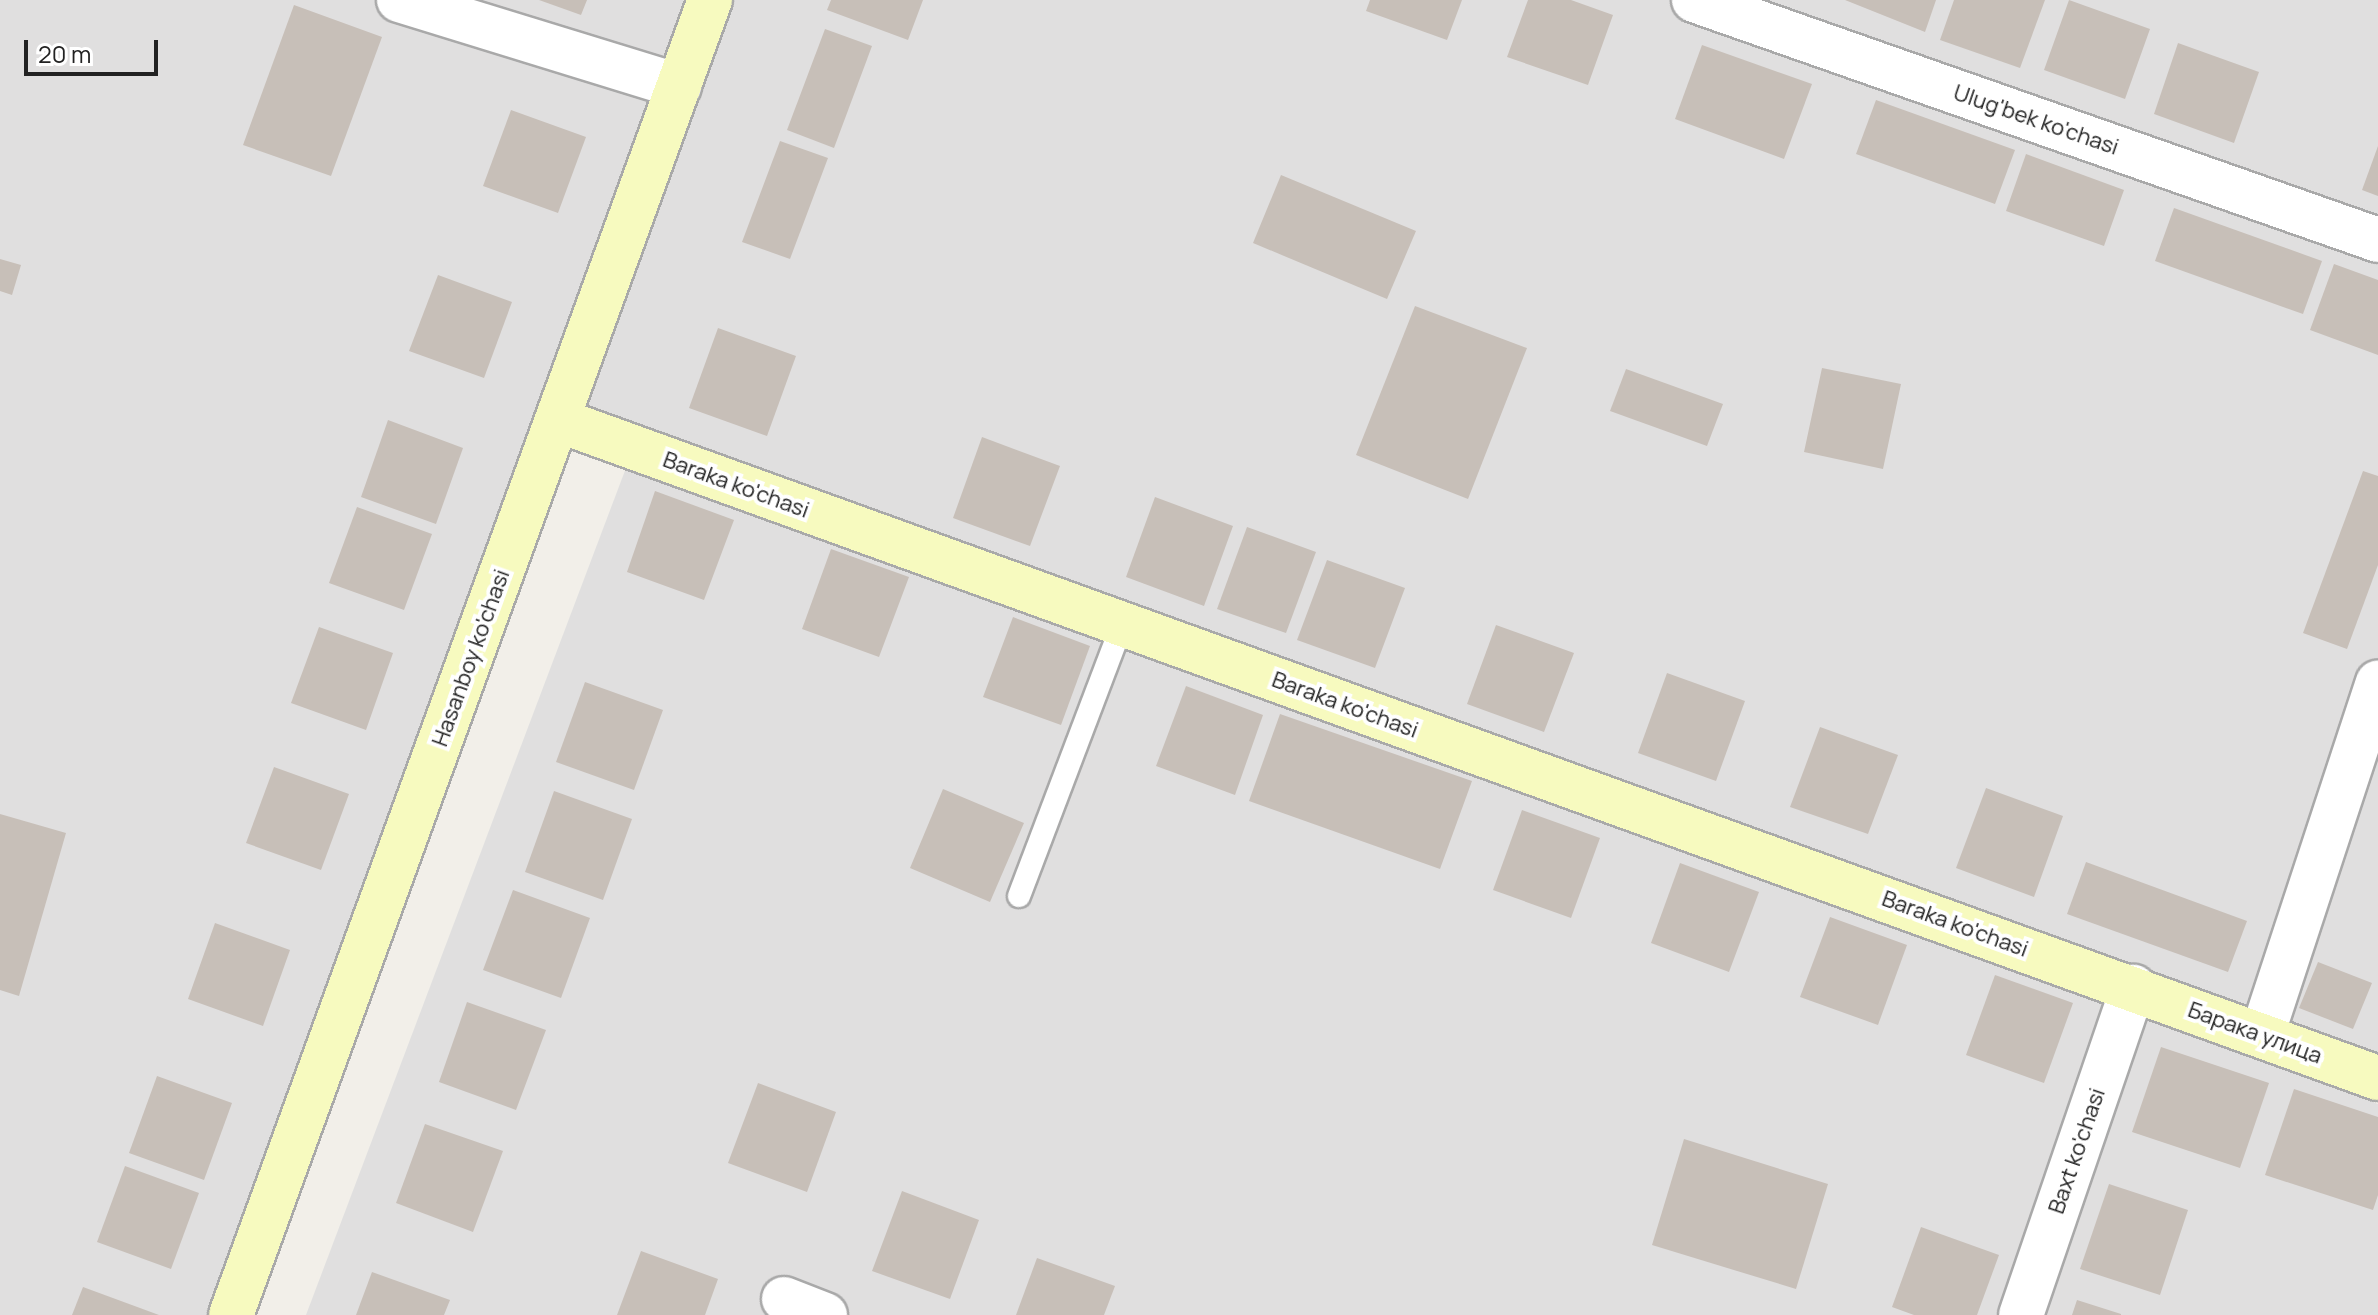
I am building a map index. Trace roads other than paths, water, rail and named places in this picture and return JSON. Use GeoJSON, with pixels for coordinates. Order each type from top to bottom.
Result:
{"type":"FeatureCollection","features":[{"type":"Feature","properties":{"kind":"main road","name":"Hasanboy ko'chasi"},"geometry":{"type":"LineString","coordinates":[[231,1315],[710,0]]}},
{"type":"Feature","properties":{"kind":"main road","name":"Baraka ko'chasi"},"geometry":{"type":"LineString","coordinates":[[558,420],[2133,987]]}},
{"type":"Feature","properties":{"kind":"main road","name":"Барака улица"},"geometry":{"type":"LineString","coordinates":[[2133,987],[2378,1078]]}},
{"type":"Feature","properties":{"kind":"street"},"geometry":{"type":"LineString","coordinates":[[399,0],[679,86]]}},
{"type":"Feature","properties":{"kind":"street","name":"Ulug'bek ko'chasi"},"geometry":{"type":"LineString","coordinates":[[1694,0],[2378,240]]}},
{"type":"Feature","properties":{"kind":"street"},"geometry":{"type":"LineString","coordinates":[[2262,1035],[2378,683]]}},
{"type":"Feature","properties":{"kind":"street","name":"Baxt ko'chasi"},"geometry":{"type":"LineString","coordinates":[[2021,1315],[2133,987]]}},
{"type":"Feature","properties":{"kind":"street"},"geometry":{"type":"LineString","coordinates":[[784,1299],[825,1315]]}},
{"type":"Feature","properties":{"kind":"lane"},"geometry":{"type":"LineString","coordinates":[[1019,896],[1122,625]]}}]}
